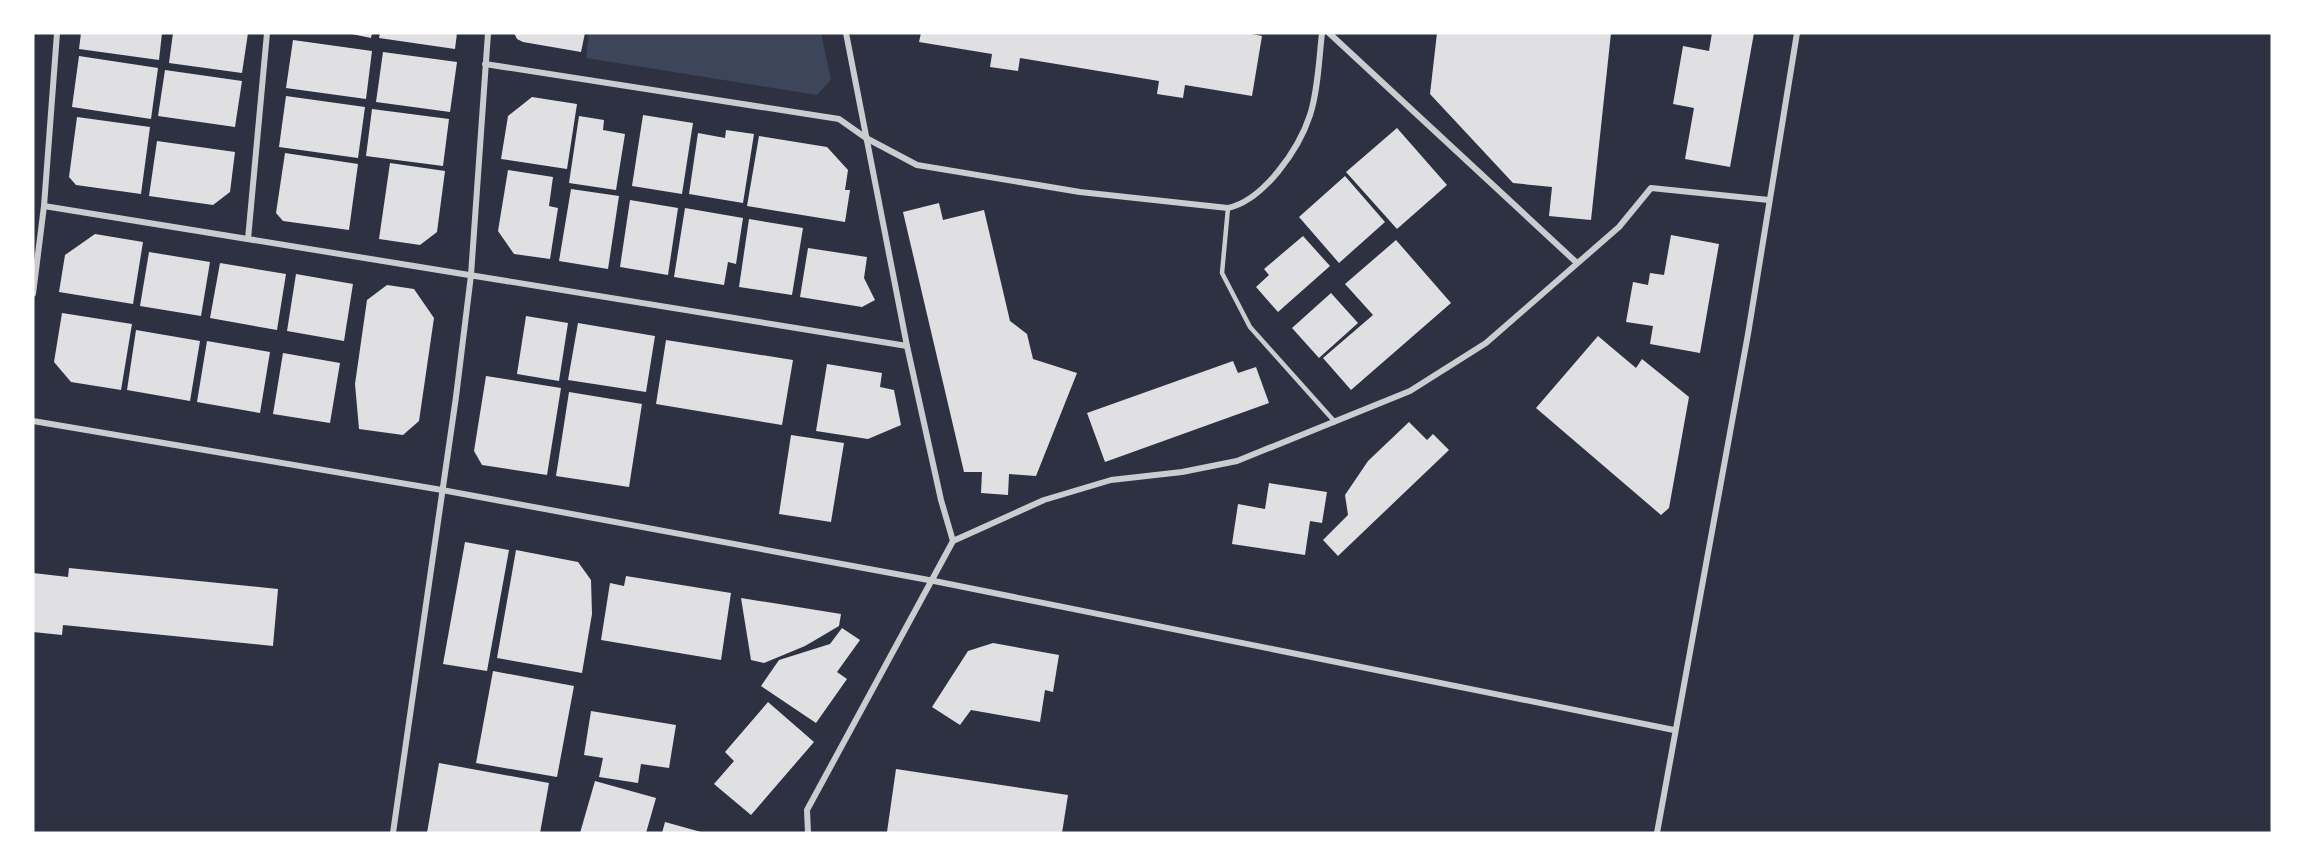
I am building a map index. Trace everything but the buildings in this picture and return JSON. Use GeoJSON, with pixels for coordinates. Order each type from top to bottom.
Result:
{"type":"FeatureCollection","features":[{"type":"Feature","properties":{"kind":"street"},"geometry":{"type":"LineString","coordinates":[[33,294],[44,206],[57,33]]}},
{"type":"Feature","properties":{"kind":"street"},"geometry":{"type":"LineString","coordinates":[[248,239],[267,33]]}},
{"type":"Feature","properties":{"kind":"street"},"geometry":{"type":"LineString","coordinates":[[393,833],[471,275],[488,33]]}},
{"type":"Feature","properties":{"kind":"street"},"geometry":{"type":"LineString","coordinates":[[846,33],[907,346],[941,500],[953,542]]}},
{"type":"Feature","properties":{"kind":"street"},"geometry":{"type":"LineString","coordinates":[[485,64],[839,119],[866,138],[917,165],[1080,192],[1228,208],[1240,205],[1262,192],[1303,135],[1311,113],[1322,33]]}},
{"type":"Feature","properties":{"kind":"street"},"geometry":{"type":"LineString","coordinates":[[1329,33],[1577,263]]}},
{"type":"Feature","properties":{"kind":"street"},"geometry":{"type":"LineString","coordinates":[[1657,833],[1748,334],[1797,33]]}},
{"type":"Feature","properties":{"kind":"street"},"geometry":{"type":"LineString","coordinates":[[808,833],[807,810],[934,581],[953,542],[1044,500],[1111,480],[1182,472],[1237,461],[1410,391],[1486,343],[1619,227],[1651,188],[1769,200]]}},
{"type":"Feature","properties":{"kind":"street"},"geometry":{"type":"LineString","coordinates":[[44,206],[907,346]]}},
{"type":"Feature","properties":{"kind":"street"},"geometry":{"type":"LineString","coordinates":[[33,420],[442,490],[934,581],[1674,730]]}},
{"type":"Feature","properties":{"kind":"lane"},"geometry":{"type":"LineString","coordinates":[[1228,208],[1222,273],[1250,327],[1335,422]]}},
{"type":"Feature","properties":{"kind":"shaded area"},"geometry":{"type":"Polygon","coordinates":[[[589,33],[821,33],[831,80],[817,95],[586,58],[589,33]]]}}]}
